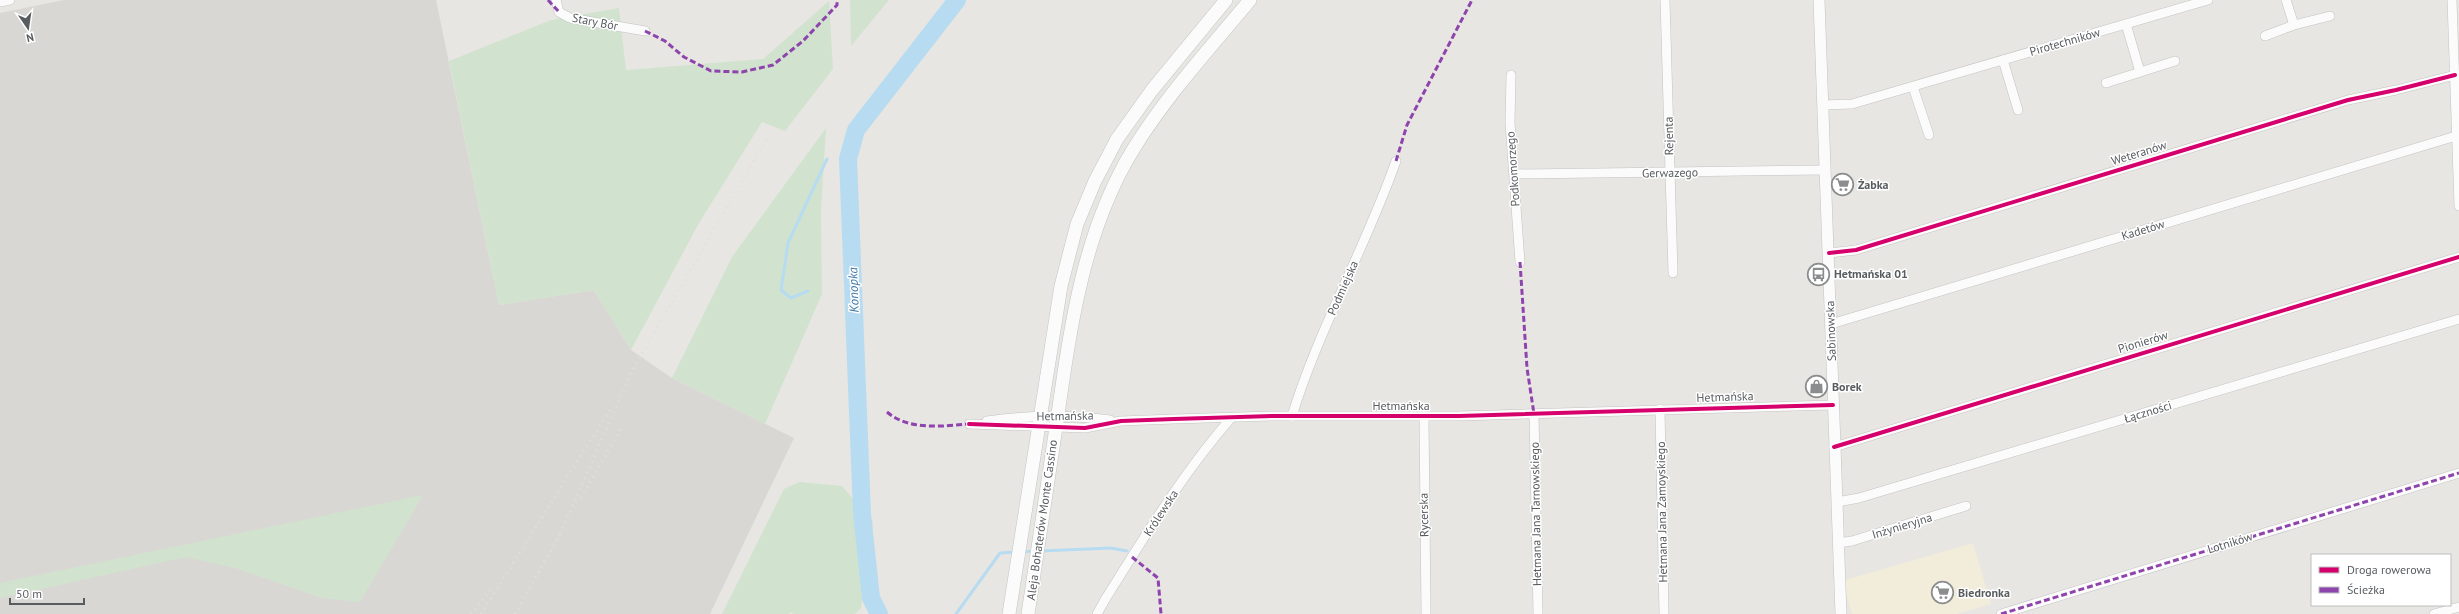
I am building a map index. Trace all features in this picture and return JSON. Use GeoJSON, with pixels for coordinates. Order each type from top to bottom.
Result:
{"type":"FeatureCollection","features":[{"type":"Feature","properties":{"kind":"main road","name":"Aleja Bohaterów Monte Cassino"},"geometry":{"type":"LineString","coordinates":[[1009,614],[1069,249],[1095,181],[1117,139],[1152,90],[1226,0]]}},
{"type":"Feature","properties":{"kind":"main road","name":"Aleja Bohaterów Monte Cassino"},"geometry":{"type":"LineString","coordinates":[[1028,614],[1039,549],[1056,422],[1081,278],[1095,232],[1113,189],[1134,149],[1167,101],[1250,0]]}},
{"type":"Feature","properties":{"kind":"street"},"geometry":{"type":"LineString","coordinates":[[0,2],[10,0]]}},
{"type":"Feature","properties":{"kind":"street","name":"Stary Bór"},"geometry":{"type":"LineString","coordinates":[[556,0],[559,12],[570,18],[645,31]]}},
{"type":"Feature","properties":{"kind":"street","name":"Rejenta"},"geometry":{"type":"LineString","coordinates":[[1665,0],[1673,272]]}},
{"type":"Feature","properties":{"kind":"street","name":"Sabinowska"},"geometry":{"type":"LineString","coordinates":[[1820,0],[1834,405],[1834,447],[1841,614]]}},
{"type":"Feature","properties":{"kind":"street","name":"Pirotechników"},"geometry":{"type":"LineString","coordinates":[[1823,105],[1852,104],[2208,0]]}},
{"type":"Feature","properties":{"kind":"street"},"geometry":{"type":"LineString","coordinates":[[2286,0],[2294,25]]}},
{"type":"Feature","properties":{"kind":"street"},"geometry":{"type":"LineString","coordinates":[[2452,0],[2456,70],[2456,136],[2459,206]]}},
{"type":"Feature","properties":{"kind":"street"},"geometry":{"type":"LineString","coordinates":[[2265,36],[2294,25],[2330,16]]}},
{"type":"Feature","properties":{"kind":"street"},"geometry":{"type":"LineString","coordinates":[[2126,24],[2140,72]]}},
{"type":"Feature","properties":{"kind":"street"},"geometry":{"type":"LineString","coordinates":[[2003,60],[2018,110]]}},
{"type":"Feature","properties":{"kind":"street"},"geometry":{"type":"LineString","coordinates":[[2106,82],[2175,61]]}},
{"type":"Feature","properties":{"kind":"street","name":"Weteranów"},"geometry":{"type":"LineString","coordinates":[[1829,254],[1856,250],[2348,100],[2396,90],[2456,70]]}},
{"type":"Feature","properties":{"kind":"street","name":"Podkomorzego"},"geometry":{"type":"LineString","coordinates":[[1511,75],[1510,123],[1515,174],[1520,262]]}},
{"type":"Feature","properties":{"kind":"street"},"geometry":{"type":"LineString","coordinates":[[1913,87],[1929,135]]}},
{"type":"Feature","properties":{"kind":"street","name":"Kadetów"},"geometry":{"type":"LineString","coordinates":[[1831,324],[2456,136]]}},
{"type":"Feature","properties":{"kind":"street","name":"Podmiejska"},"geometry":{"type":"LineString","coordinates":[[1292,416],[1334,307],[1387,187],[1396,161]]}},
{"type":"Feature","properties":{"kind":"street","name":"Gerwazego"},"geometry":{"type":"LineString","coordinates":[[1515,174],[1825,170]]}},
{"type":"Feature","properties":{"kind":"street","name":"Pionierów"},"geometry":{"type":"LineString","coordinates":[[1834,447],[2459,257]]}},
{"type":"Feature","properties":{"kind":"street","name":"Łączności"},"geometry":{"type":"LineString","coordinates":[[1837,502],[1867,496],[2459,319]]}},
{"type":"Feature","properties":{"kind":"street","name":"Hetmańska"},"geometry":{"type":"LineString","coordinates":[[1040,421],[969,424],[1014,417],[1056,422],[1084,428],[1121,422],[1292,416],[1534,414],[1660,409],[1834,405]]}},
{"type":"Feature","properties":{"kind":"street","name":"Hetmana Jana Zamoyskiego"},"geometry":{"type":"LineString","coordinates":[[1660,409],[1664,614]]}},
{"type":"Feature","properties":{"kind":"street","name":"Hetmana Jana Tarnowskiego"},"geometry":{"type":"LineString","coordinates":[[1534,414],[1538,614]]}},
{"type":"Feature","properties":{"kind":"street","name":"Rycerska"},"geometry":{"type":"LineString","coordinates":[[1424,416],[1426,614]]}},
{"type":"Feature","properties":{"kind":"street","name":"Królewska"},"geometry":{"type":"LineString","coordinates":[[1098,614],[1106,598],[1170,498],[1205,448],[1231,418]]}},
{"type":"Feature","properties":{"kind":"street","name":"Lotników"},"geometry":{"type":"LineString","coordinates":[[2001,614],[2459,473]]}},
{"type":"Feature","properties":{"kind":"street","name":"Inżynieryjna"},"geometry":{"type":"LineString","coordinates":[[1838,543],[1852,541],[1966,506]]}},
{"type":"Feature","properties":{"kind":"street"},"geometry":{"type":"LineString","coordinates":[[2434,614],[2459,607]]}},
{"type":"Feature","properties":{"kind":"shaded area"},"geometry":{"type":"Polygon","coordinates":[[[64,0],[436,0],[499,305],[594,290],[631,350],[672,378],[794,438],[710,614],[0,614],[0,13],[64,0]]]}},
{"type":"Feature","properties":{"kind":"shaded area"},"geometry":{"type":"Polygon","coordinates":[[[1973,543],[1991,604],[1957,614],[1852,614],[1842,581],[1973,543]]]}},
{"type":"Feature","properties":{"kind":"green space"},"geometry":{"type":"Polygon","coordinates":[[[850,0],[889,0],[851,46],[850,0]]]}},
{"type":"Feature","properties":{"kind":"green space"},"geometry":{"type":"Polygon","coordinates":[[[829,1],[833,69],[785,131],[762,122],[699,223],[631,350],[594,290],[499,305],[449,61],[551,20],[619,8],[626,70],[763,59],[829,1]]]}},
{"type":"Feature","properties":{"kind":"green space"},"geometry":{"type":"Polygon","coordinates":[[[826,128],[821,211],[822,294],[765,424],[672,378],[732,257],[826,128]]]}},
{"type":"Feature","properties":{"kind":"green space"},"geometry":{"type":"Polygon","coordinates":[[[799,482],[842,486],[873,522],[861,608],[855,614],[793,614],[791,612],[789,614],[722,614],[784,489],[799,482]]]}},
{"type":"Feature","properties":{"kind":"green space"},"geometry":{"type":"Polygon","coordinates":[[[423,495],[360,602],[322,598],[235,568],[186,557],[0,598],[0,583],[423,495]]]}},
{"type":"Feature","properties":{"kind":"waterway","name":"Konopka"},"geometry":{"type":"LineString","coordinates":[[879,614],[871,598],[862,514],[848,159],[856,130],[957,0]]}},
{"type":"Feature","properties":{"kind":"waterway"},"geometry":{"type":"LineString","coordinates":[[808,291],[791,298],[781,290],[788,243],[827,159]]}},
{"type":"Feature","properties":{"kind":"waterway"},"geometry":{"type":"LineString","coordinates":[[1040,551],[1111,548],[1127,551]]}},
{"type":"Feature","properties":{"kind":"waterway"},"geometry":{"type":"LineString","coordinates":[[1022,552],[1035,551]]}},
{"type":"Feature","properties":{"kind":"waterway"},"geometry":{"type":"LineString","coordinates":[[956,614],[1000,553],[1015,552]]}},
{"type":"Feature","properties":{"kind":"railway"},"geometry":{"type":"LineString","coordinates":[[558,539],[631,373],[768,136]]}},
{"type":"Feature","properties":{"kind":"railway"},"geometry":{"type":"LineString","coordinates":[[481,614],[611,408]]}},
{"type":"Feature","properties":{"kind":"railway"},"geometry":{"type":"LineString","coordinates":[[581,498],[623,425]]}},
{"type":"Feature","properties":{"kind":"railway"},"geometry":{"type":"LineString","coordinates":[[515,614],[560,534]]}},
{"type":"Feature","properties":{"kind":"railway"},"geometry":{"type":"LineString","coordinates":[[471,614],[493,587]]}},
{"type":"Feature","properties":{"kind":"marked path"},"geometry":{"type":"LineString","coordinates":[[548,0],[559,12]]}},
{"type":"Feature","properties":{"kind":"marked path"},"geometry":{"type":"LineString","coordinates":[[645,31],[665,41],[684,57],[711,71],[742,72],[773,65],[803,41],[837,5],[837,0]]}},
{"type":"Feature","properties":{"kind":"marked path"},"geometry":{"type":"LineString","coordinates":[[1396,161],[1407,125],[1472,0]]}},
{"type":"Feature","properties":{"kind":"marked path"},"geometry":{"type":"LineString","coordinates":[[1520,262],[1527,368],[1534,414]]}},
{"type":"Feature","properties":{"kind":"marked path"},"geometry":{"type":"LineString","coordinates":[[887,412],[896,418],[916,425],[937,426],[969,424]]}},
{"type":"Feature","properties":{"kind":"marked path"},"geometry":{"type":"LineString","coordinates":[[2001,614],[2459,473]]}},
{"type":"Feature","properties":{"kind":"marked path"},"geometry":{"type":"LineString","coordinates":[[1132,557],[1158,578],[1161,614]]}},
{"type":"Feature","properties":{"kind":"cycle path"},"geometry":{"type":"LineString","coordinates":[[1829,253],[1856,250],[2348,100],[2455,75]]}},
{"type":"Feature","properties":{"kind":"cycle path"},"geometry":{"type":"LineString","coordinates":[[1834,447],[2459,257]]}},
{"type":"Feature","properties":{"kind":"cycle path"},"geometry":{"type":"LineString","coordinates":[[969,424],[1085,428],[1121,421],[1174,419],[1272,416],[1459,416],[1833,405]]}},
{"type":"Feature","properties":{"kind":"place","name":"Żabka"},"geometry":{"type":"Point","coordinates":[1843,185]}},
{"type":"Feature","properties":{"kind":"place","name":"Hetmańska 01"},"geometry":{"type":"Point","coordinates":[1819,274]}},
{"type":"Feature","properties":{"kind":"place","name":"Borek"},"geometry":{"type":"Point","coordinates":[1816,387]}},
{"type":"Feature","properties":{"kind":"place","name":"Biedronka"},"geometry":{"type":"Point","coordinates":[1942,593]}}]}
